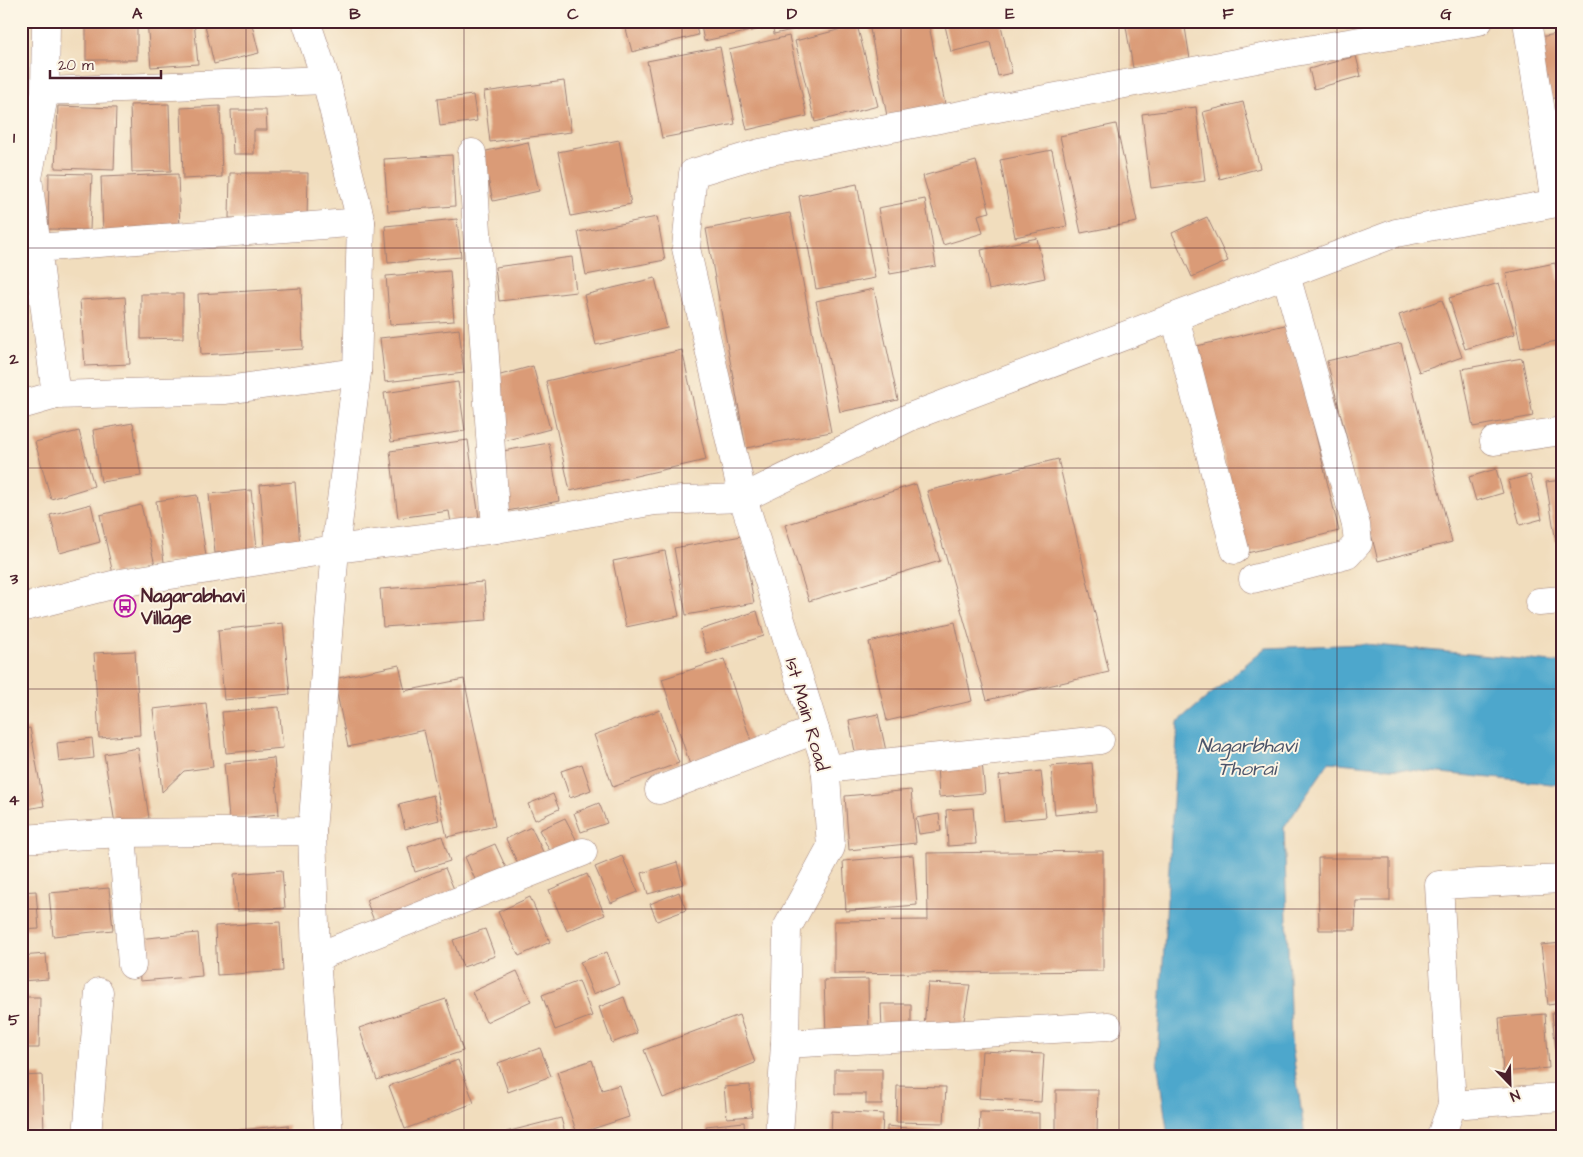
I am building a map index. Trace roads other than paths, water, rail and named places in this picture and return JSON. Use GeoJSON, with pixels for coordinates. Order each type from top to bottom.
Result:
{"type":"FeatureCollection","features":[{"type":"Feature","properties":{"kind":"street"},"geometry":{"type":"LineString","coordinates":[[46,21],[46,91],[25,179],[37,248],[56,396]]}},
{"type":"Feature","properties":{"kind":"street"},"geometry":{"type":"LineString","coordinates":[[306,21],[326,80],[361,222],[357,372],[335,549],[312,831],[316,958],[329,1136]]}},
{"type":"Feature","properties":{"kind":"street","name":"1st Main Road"},"geometry":{"type":"LineString","coordinates":[[779,1136],[786,1044],[788,928],[831,847],[825,762],[743,498],[686,248],[693,172],[760,153],[1289,52],[1479,21]]}},
{"type":"Feature","properties":{"kind":"street"},"geometry":{"type":"LineString","coordinates":[[21,608],[120,583],[335,549],[496,529],[655,501],[743,498],[910,418],[1396,233],[1559,202],[1527,21]]}},
{"type":"Feature","properties":{"kind":"street"},"geometry":{"type":"LineString","coordinates":[[46,91],[326,80]]}},
{"type":"Feature","properties":{"kind":"street"},"geometry":{"type":"LineString","coordinates":[[472,153],[496,529]]}},
{"type":"Feature","properties":{"kind":"street"},"geometry":{"type":"LineString","coordinates":[[37,248],[361,222]]}},
{"type":"Feature","properties":{"kind":"street"},"geometry":{"type":"LineString","coordinates":[[1253,579],[1347,555],[1358,543],[1356,525],[1286,275]]}},
{"type":"Feature","properties":{"kind":"street"},"geometry":{"type":"LineString","coordinates":[[1175,317],[1235,550]]}},
{"type":"Feature","properties":{"kind":"street"},"geometry":{"type":"LineString","coordinates":[[21,405],[56,396],[226,390],[357,372]]}},
{"type":"Feature","properties":{"kind":"street"},"geometry":{"type":"LineString","coordinates":[[1494,441],[1562,431]]}},
{"type":"Feature","properties":{"kind":"street"},"geometry":{"type":"LineString","coordinates":[[659,790],[815,730]]}},
{"type":"Feature","properties":{"kind":"street"},"geometry":{"type":"LineString","coordinates":[[825,769],[1100,740]]}},
{"type":"Feature","properties":{"kind":"street"},"geometry":{"type":"LineString","coordinates":[[21,839],[122,833],[312,831]]}},
{"type":"Feature","properties":{"kind":"street"},"geometry":{"type":"LineString","coordinates":[[122,833],[132,966]]}},
{"type":"Feature","properties":{"kind":"street"},"geometry":{"type":"LineString","coordinates":[[316,958],[583,852]]}},
{"type":"Feature","properties":{"kind":"street"},"geometry":{"type":"LineString","coordinates":[[1441,1136],[1452,1105],[1438,885],[1562,879]]}},
{"type":"Feature","properties":{"kind":"street"},"geometry":{"type":"LineString","coordinates":[[87,1136],[99,992]]}},
{"type":"Feature","properties":{"kind":"street"},"geometry":{"type":"LineString","coordinates":[[786,1044],[1108,1026]]}},
{"type":"Feature","properties":{"kind":"street"},"geometry":{"type":"LineString","coordinates":[[1452,1105],[1562,1096]]}},
{"type":"Feature","properties":{"kind":"water","name":"Nagarbhavi Thorai"},"geometry":{"type":"Polygon","coordinates":[[[1365,644],[1562,663],[1562,785],[1329,762],[1284,828],[1291,1040],[1305,1136],[1168,1136],[1157,1060],[1178,722],[1265,648],[1365,644]]]}},
{"type":"Feature","properties":{"kind":"place","name":"Nagarabhavi Village"},"geometry":{"type":"Point","coordinates":[125,606]}}]}
